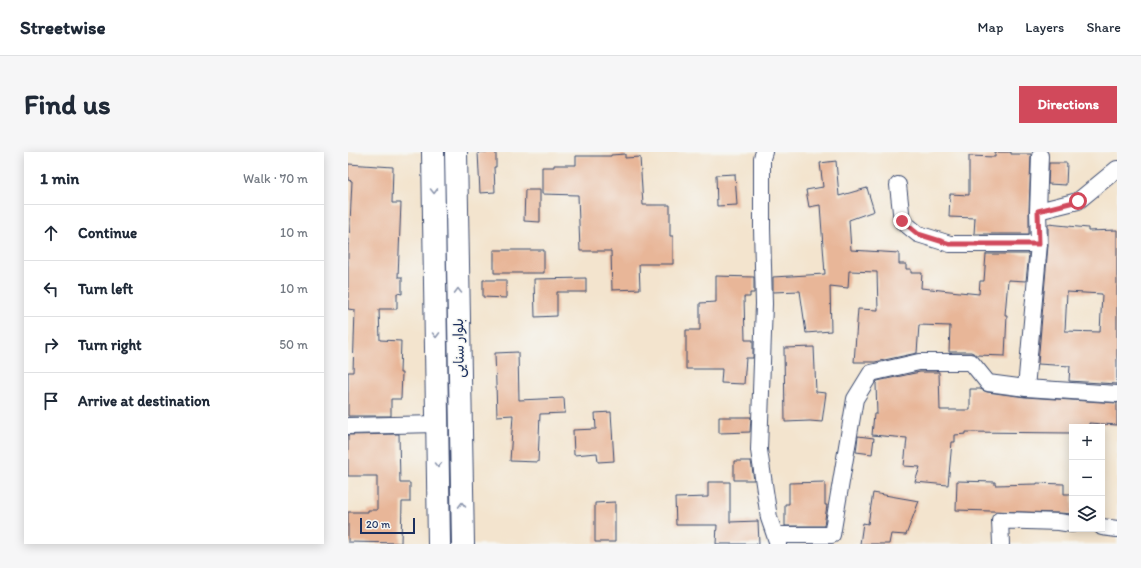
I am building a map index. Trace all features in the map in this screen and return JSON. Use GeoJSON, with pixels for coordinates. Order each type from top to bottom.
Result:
{"type":"FeatureCollection","features":[{"type":"Feature","properties":{"kind":"main road","name":"بلوار سنایی"},"geometry":{"type":"LineString","coordinates":[[433,152],[439,544]]}},
{"type":"Feature","properties":{"kind":"main road","name":"بلوار سنایی"},"geometry":{"type":"LineString","coordinates":[[456,152],[463,544]]}},
{"type":"Feature","properties":{"kind":"street"},"geometry":{"type":"LineString","coordinates":[[764,152],[762,158],[764,304],[759,450],[769,518],[777,540],[832,534],[855,399],[871,373],[919,362],[971,362],[988,383],[1026,388],[1117,394]]}},
{"type":"Feature","properties":{"kind":"street"},"geometry":{"type":"LineString","coordinates":[[1026,388],[1039,244],[1038,211],[1040,156]]}},
{"type":"Feature","properties":{"kind":"street"},"geometry":{"type":"LineString","coordinates":[[1038,211],[1078,201],[1117,169]]}},
{"type":"Feature","properties":{"kind":"street"},"geometry":{"type":"LineString","coordinates":[[898,185],[902,221],[918,234],[950,244],[1039,244]]}},
{"type":"Feature","properties":{"kind":"street"},"geometry":{"type":"LineString","coordinates":[[348,426],[437,424]]}},
{"type":"Feature","properties":{"kind":"street"},"geometry":{"type":"LineString","coordinates":[[1000,544],[1000,520],[1069,524]]}},
{"type":"Feature","properties":{"kind":"street"},"geometry":{"type":"LineString","coordinates":[[1105,527],[1117,529]]}},
{"type":"Feature","properties":{"kind":"building"},"geometry":{"type":"Polygon","coordinates":[[[478,152],[496,152],[496,167],[494,167],[495,192],[480,193],[478,152]]]}},
{"type":"Feature","properties":{"kind":"building"},"geometry":{"type":"Polygon","coordinates":[[[995,152],[1031,154],[1029,234],[974,234],[975,218],[949,217],[950,194],[969,195],[969,156],[995,157],[995,152]]]}},
{"type":"Feature","properties":{"kind":"building"},"geometry":{"type":"Polygon","coordinates":[[[625,154],[625,158],[640,157],[643,205],[670,205],[670,236],[673,236],[673,264],[639,264],[640,289],[612,290],[611,251],[580,251],[578,195],[542,194],[542,167],[554,167],[554,165],[576,165],[576,156],[611,156],[625,154]]]}},
{"type":"Feature","properties":{"kind":"building"},"geometry":{"type":"Polygon","coordinates":[[[836,161],[839,196],[867,188],[874,211],[849,220],[851,250],[899,253],[899,264],[906,264],[906,269],[911,269],[911,273],[922,273],[921,288],[979,294],[980,281],[984,281],[986,254],[1029,254],[1026,281],[1008,280],[1005,315],[1007,315],[1005,356],[977,355],[971,352],[949,352],[950,326],[919,325],[917,353],[875,362],[854,362],[858,309],[878,310],[877,272],[849,271],[848,288],[830,286],[831,331],[806,333],[800,291],[773,292],[773,277],[825,274],[820,205],[809,207],[806,190],[823,187],[820,163],[836,161]]]}},
{"type":"Feature","properties":{"kind":"building"},"geometry":{"type":"Polygon","coordinates":[[[1049,163],[1067,163],[1066,185],[1048,184],[1049,163]]]}},
{"type":"Feature","properties":{"kind":"building"},"geometry":{"type":"Polygon","coordinates":[[[348,164],[393,167],[392,203],[401,203],[398,277],[402,277],[402,294],[397,293],[397,309],[379,309],[380,340],[401,341],[401,399],[391,399],[391,416],[348,416],[348,372],[353,372],[355,310],[348,309],[348,244],[352,181],[348,180],[348,164]]]}},
{"type":"Feature","properties":{"kind":"building"},"geometry":{"type":"Polygon","coordinates":[[[735,174],[737,205],[717,206],[716,175],[735,174]]]}},
{"type":"Feature","properties":{"kind":"building"},"geometry":{"type":"Polygon","coordinates":[[[525,190],[540,190],[540,222],[524,221],[525,190]]]}},
{"type":"Feature","properties":{"kind":"building"},"geometry":{"type":"Polygon","coordinates":[[[1048,224],[1088,228],[1088,231],[1117,230],[1117,384],[1069,381],[1070,366],[1038,364],[1048,245],[1048,224]],[[1067,292],[1065,331],[1100,332],[1102,294],[1067,292]]]}},
{"type":"Feature","properties":{"kind":"building"},"geometry":{"type":"Polygon","coordinates":[[[494,250],[544,250],[544,273],[494,273],[494,250]]]}},
{"type":"Feature","properties":{"kind":"building"},"geometry":{"type":"Polygon","coordinates":[[[716,276],[754,277],[754,293],[750,293],[750,297],[744,297],[745,340],[753,340],[753,358],[746,358],[744,384],[721,383],[722,369],[686,369],[686,330],[700,330],[700,303],[716,302],[716,276]]]}},
{"type":"Feature","properties":{"kind":"building"},"geometry":{"type":"Polygon","coordinates":[[[586,278],[586,292],[557,292],[557,316],[535,317],[534,279],[586,278]]]}},
{"type":"Feature","properties":{"kind":"building"},"geometry":{"type":"Polygon","coordinates":[[[483,280],[506,280],[506,298],[483,297],[483,280]]]}},
{"type":"Feature","properties":{"kind":"building"},"geometry":{"type":"Polygon","coordinates":[[[814,347],[816,392],[826,393],[822,422],[785,422],[784,348],[814,347]]]}},
{"type":"Feature","properties":{"kind":"building"},"geometry":{"type":"Polygon","coordinates":[[[518,352],[519,400],[564,398],[565,413],[540,414],[538,462],[510,461],[513,415],[497,416],[495,353],[518,352]]]}},
{"type":"Feature","properties":{"kind":"building"},"geometry":{"type":"Polygon","coordinates":[[[920,372],[939,372],[940,410],[970,410],[970,389],[980,389],[987,392],[1025,397],[1117,403],[1117,425],[1089,423],[1069,424],[1069,433],[966,432],[966,434],[955,435],[955,442],[952,442],[948,485],[915,482],[920,467],[904,466],[907,438],[872,435],[874,414],[877,414],[877,381],[920,372]]]}},
{"type":"Feature","properties":{"kind":"building"},"geometry":{"type":"Polygon","coordinates":[[[611,412],[614,461],[598,462],[597,453],[574,455],[573,430],[596,429],[595,413],[611,412]]]}},
{"type":"Feature","properties":{"kind":"building"},"geometry":{"type":"Polygon","coordinates":[[[719,417],[751,417],[750,432],[719,433],[719,417]]]}},
{"type":"Feature","properties":{"kind":"building"},"geometry":{"type":"Polygon","coordinates":[[[399,434],[400,483],[410,483],[410,502],[402,502],[401,543],[348,542],[348,512],[368,512],[368,510],[377,510],[377,476],[348,476],[348,435],[399,434]]]}},
{"type":"Feature","properties":{"kind":"building"},"geometry":{"type":"Polygon","coordinates":[[[858,436],[874,438],[872,454],[856,452],[858,436]]]}},
{"type":"Feature","properties":{"kind":"building"},"geometry":{"type":"Polygon","coordinates":[[[734,461],[751,461],[754,480],[734,480],[734,461]]]}},
{"type":"Feature","properties":{"kind":"building"},"geometry":{"type":"Polygon","coordinates":[[[957,481],[995,482],[995,485],[1037,483],[1064,484],[1064,494],[1069,494],[1069,514],[956,510],[957,481]]]}},
{"type":"Feature","properties":{"kind":"building"},"geometry":{"type":"Polygon","coordinates":[[[708,482],[730,482],[730,522],[758,521],[759,544],[716,544],[717,525],[676,525],[675,498],[708,497],[708,482]]]}},
{"type":"Feature","properties":{"kind":"building"},"geometry":{"type":"Polygon","coordinates":[[[825,482],[825,505],[827,505],[824,526],[785,526],[785,504],[789,504],[789,483],[825,482]]]}},
{"type":"Feature","properties":{"kind":"building"},"geometry":{"type":"Polygon","coordinates":[[[873,493],[919,501],[906,535],[891,534],[889,544],[860,544],[863,523],[868,524],[873,493]]]}},
{"type":"Feature","properties":{"kind":"building"},"geometry":{"type":"Polygon","coordinates":[[[615,502],[615,542],[595,542],[595,503],[615,502]]]}},
{"type":"Feature","properties":{"kind":"route"},"geometry":{"type":"LineString","coordinates":[[902,221],[918,234],[950,244],[1039,244],[1038,211],[1078,201]]}}]}
